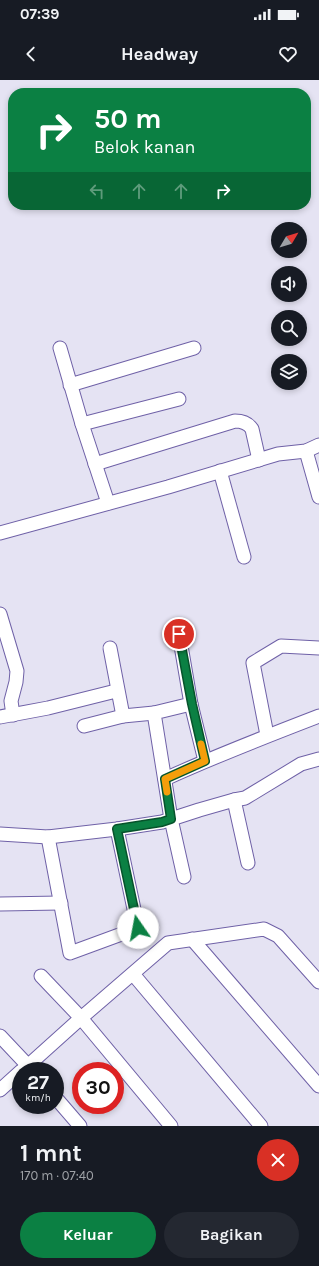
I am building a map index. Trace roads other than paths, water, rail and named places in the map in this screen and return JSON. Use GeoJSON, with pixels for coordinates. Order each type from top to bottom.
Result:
{"type":"FeatureCollection","features":[{"type":"Feature","properties":{"kind":"street"},"geometry":{"type":"LineString","coordinates":[[60,348],[70,385],[108,504]]}},
{"type":"Feature","properties":{"kind":"street"},"geometry":{"type":"LineString","coordinates":[[70,385],[194,348]]}},
{"type":"Feature","properties":{"kind":"street"},"geometry":{"type":"LineString","coordinates":[[82,424],[179,399]]}},
{"type":"Feature","properties":{"kind":"street"},"geometry":{"type":"LineString","coordinates":[[95,464],[235,421],[240,421],[250,426],[252,429],[259,460]]}},
{"type":"Feature","properties":{"kind":"street"},"geometry":{"type":"LineString","coordinates":[[0,533],[176,485],[278,454],[306,451],[319,446]]}},
{"type":"Feature","properties":{"kind":"street"},"geometry":{"type":"LineString","coordinates":[[306,451],[319,497]]}},
{"type":"Feature","properties":{"kind":"street"},"geometry":{"type":"LineString","coordinates":[[220,471],[244,557]]}},
{"type":"Feature","properties":{"kind":"street"},"geometry":{"type":"LineString","coordinates":[[0,614],[17,671],[12,701],[13,715]]}},
{"type":"Feature","properties":{"kind":"street"},"geometry":{"type":"LineString","coordinates":[[179,634],[192,704],[205,761]]}},
{"type":"Feature","properties":{"kind":"street"},"geometry":{"type":"LineString","coordinates":[[268,735],[254,663],[280,646],[319,648]]}},
{"type":"Feature","properties":{"kind":"street"},"geometry":{"type":"LineString","coordinates":[[110,648],[123,716]]}},
{"type":"Feature","properties":{"kind":"street"},"geometry":{"type":"LineString","coordinates":[[0,717],[48,708],[112,692]]}},
{"type":"Feature","properties":{"kind":"street"},"geometry":{"type":"LineString","coordinates":[[84,726],[123,716],[154,713],[192,704]]}},
{"type":"Feature","properties":{"kind":"street"},"geometry":{"type":"LineString","coordinates":[[154,713],[171,819],[184,877]]}},
{"type":"Feature","properties":{"kind":"street"},"geometry":{"type":"LineString","coordinates":[[165,779],[268,735],[319,716]]}},
{"type":"Feature","properties":{"kind":"street"},"geometry":{"type":"LineString","coordinates":[[0,834],[48,837],[162,822],[199,810],[245,798],[301,764],[319,759]]}},
{"type":"Feature","properties":{"kind":"street"},"geometry":{"type":"LineString","coordinates":[[234,800],[248,863]]}},
{"type":"Feature","properties":{"kind":"street"},"geometry":{"type":"LineString","coordinates":[[48,837],[70,953],[138,928],[117,829]]}},
{"type":"Feature","properties":{"kind":"street"},"geometry":{"type":"LineString","coordinates":[[0,904],[61,903]]}},
{"type":"Feature","properties":{"kind":"street"},"geometry":{"type":"LineString","coordinates":[[34,1062],[81,1018],[168,943],[264,929],[278,936],[319,982]]}},
{"type":"Feature","properties":{"kind":"street"},"geometry":{"type":"LineString","coordinates":[[192,939],[319,1086]]}},
{"type":"Feature","properties":{"kind":"street"},"geometry":{"type":"LineString","coordinates":[[132,974],[261,1126]]}},
{"type":"Feature","properties":{"kind":"street"},"geometry":{"type":"LineString","coordinates":[[41,976],[81,1018],[171,1126]]}},
{"type":"Feature","properties":{"kind":"street"},"geometry":{"type":"LineString","coordinates":[[0,1036],[20,1062]]}},
{"type":"Feature","properties":{"kind":"street"},"geometry":{"type":"LineString","coordinates":[[0,1090],[12,1081]]}},
{"type":"Feature","properties":{"kind":"street"},"geometry":{"type":"LineString","coordinates":[[64,1107],[80,1126]]}}]}
